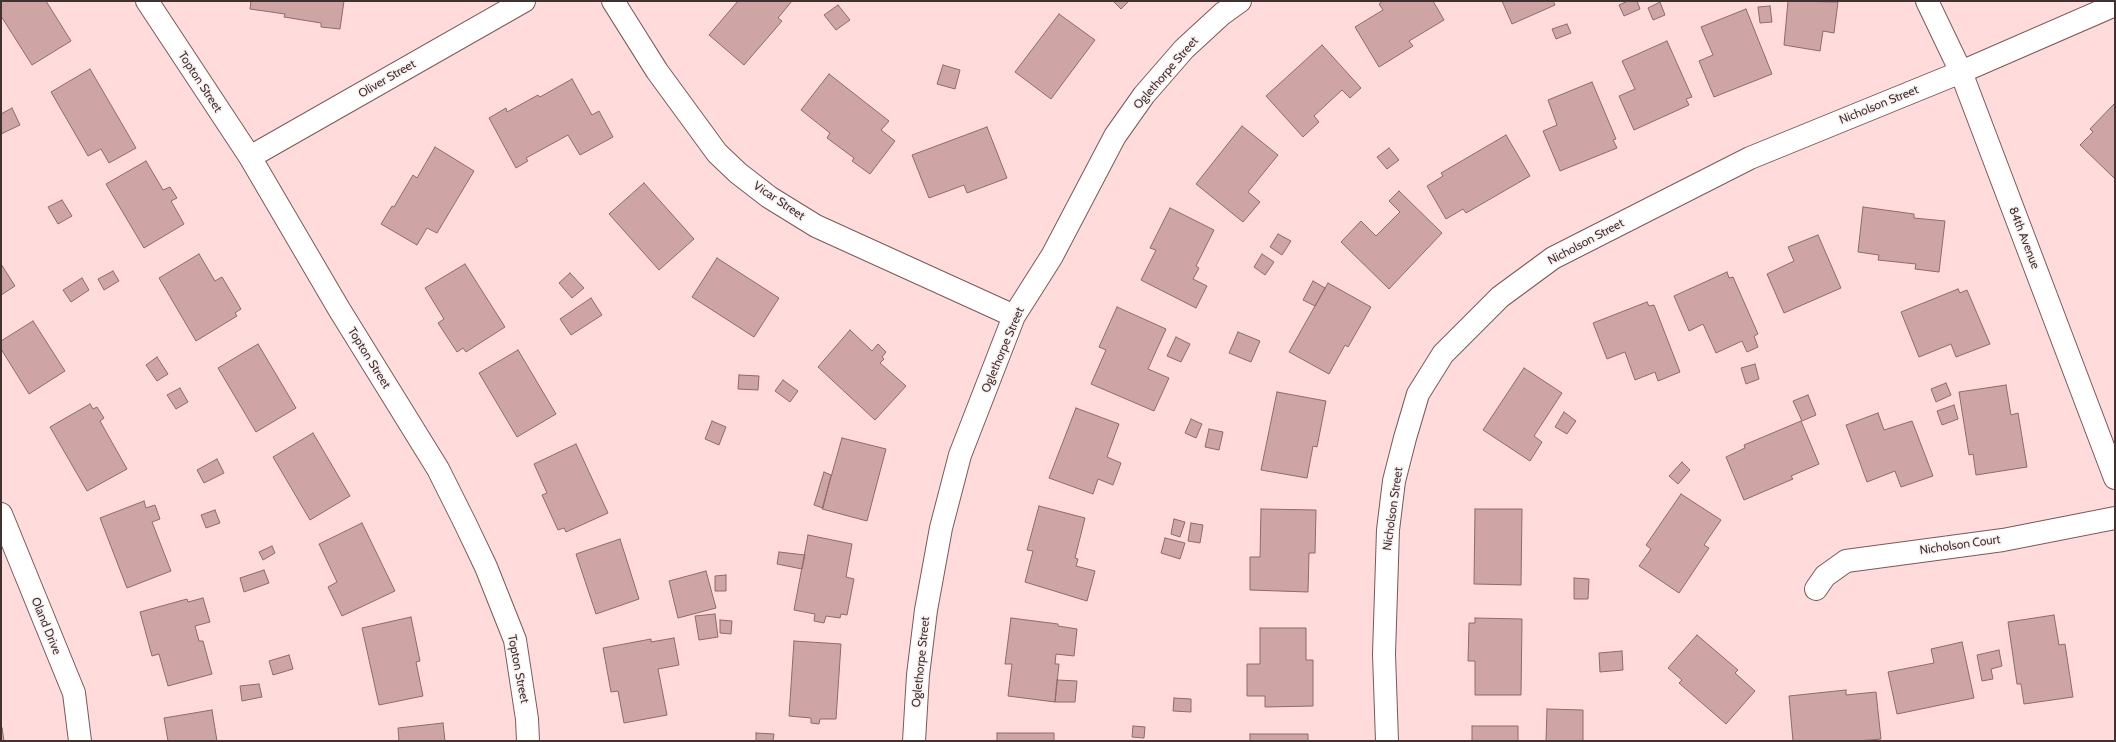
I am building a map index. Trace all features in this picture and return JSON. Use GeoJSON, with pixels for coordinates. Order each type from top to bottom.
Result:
{"type":"FeatureCollection","features":[{"type":"Feature","properties":{"kind":"street","name":"Topton Street"},"geometry":{"type":"LineString","coordinates":[[147,1],[250,157],[339,310],[438,469],[486,567],[515,640],[527,719],[528,741]]}},
{"type":"Feature","properties":{"kind":"street","name":"Oliver Street"},"geometry":{"type":"LineString","coordinates":[[250,157],[524,1]]}},
{"type":"Feature","properties":{"kind":"street","name":"Vicar Street"},"geometry":{"type":"LineString","coordinates":[[613,1],[657,70],[716,152],[738,173],[769,198],[816,226],[1014,316]]}},
{"type":"Feature","properties":{"kind":"street","name":"Oglethorpe Street"},"geometry":{"type":"LineString","coordinates":[[914,741],[918,675],[925,617],[941,528],[960,455],[1014,316],[1052,256],[1115,136],[1144,95],[1184,49],[1222,14],[1240,1]]}},
{"type":"Feature","properties":{"kind":"street","name":"84th Avenue"},"geometry":{"type":"LineString","coordinates":[[1927,1],[1960,72],[2115,478]]}},
{"type":"Feature","properties":{"kind":"street","name":"Nicholson Street"},"geometry":{"type":"LineString","coordinates":[[1387,741],[1384,654],[1385,579],[1388,530],[1394,481],[1418,394],[1443,354],[1500,297],[1553,258],[1750,158],[1960,72],[2115,5]]}},
{"type":"Feature","properties":{"kind":"street","name":"Oland Drive"},"geometry":{"type":"LineString","coordinates":[[1,514],[74,693],[80,741]]}},
{"type":"Feature","properties":{"kind":"street","name":"Nicholson Court"},"geometry":{"type":"LineString","coordinates":[[1816,589],[1825,576],[1846,561],[2003,540],[2115,518]]}},
{"type":"Feature","properties":{"kind":"building"},"geometry":{"type":"Polygon","coordinates":[[[1,1],[46,1],[71,41],[32,65],[1,16],[1,1]]]}},
{"type":"Feature","properties":{"kind":"building"},"geometry":{"type":"Polygon","coordinates":[[[251,1],[344,1],[340,29],[321,27],[321,23],[284,17],[285,14],[250,9],[251,1]]]}},
{"type":"Feature","properties":{"kind":"building"},"geometry":{"type":"Polygon","coordinates":[[[738,1],[792,1],[778,18],[782,21],[744,65],[709,35],[738,1]]]}},
{"type":"Feature","properties":{"kind":"building"},"geometry":{"type":"Polygon","coordinates":[[[1113,1],[1129,1],[1121,9],[1113,1]]]}},
{"type":"Feature","properties":{"kind":"building"},"geometry":{"type":"Polygon","coordinates":[[[1383,1],[1433,1],[1444,20],[1409,41],[1413,46],[1379,67],[1355,27],[1383,10],[1379,4],[1383,1]]]}},
{"type":"Feature","properties":{"kind":"building"},"geometry":{"type":"Polygon","coordinates":[[[1502,1],[1553,1],[1555,5],[1512,24],[1502,1]]]}},
{"type":"Feature","properties":{"kind":"building"},"geometry":{"type":"Polygon","coordinates":[[[1628,1],[1637,1],[1640,9],[1624,16],[1619,5],[1628,1]]]}},
{"type":"Feature","properties":{"kind":"building"},"geometry":{"type":"Polygon","coordinates":[[[1788,1],[1838,2],[1834,33],[1823,31],[1820,51],[1784,45],[1788,1]]]}},
{"type":"Feature","properties":{"kind":"building"},"geometry":{"type":"Polygon","coordinates":[[[1660,2],[1665,15],[1653,20],[1648,8],[1660,2]]]}},
{"type":"Feature","properties":{"kind":"building"},"geometry":{"type":"Polygon","coordinates":[[[838,5],[850,20],[836,30],[824,15],[838,5]]]}},
{"type":"Feature","properties":{"kind":"building"},"geometry":{"type":"Polygon","coordinates":[[[1770,6],[1772,22],[1760,23],[1758,7],[1770,6]]]}},
{"type":"Feature","properties":{"kind":"building"},"geometry":{"type":"Polygon","coordinates":[[[1746,9],[1772,74],[1714,97],[1699,61],[1713,55],[1701,27],[1746,9]]]}},
{"type":"Feature","properties":{"kind":"building"},"geometry":{"type":"Polygon","coordinates":[[[1059,14],[1095,40],[1051,99],[1015,72],[1059,14]]]}},
{"type":"Feature","properties":{"kind":"building"},"geometry":{"type":"Polygon","coordinates":[[[1567,24],[1571,33],[1556,39],[1552,29],[1567,24]]]}},
{"type":"Feature","properties":{"kind":"building"},"geometry":{"type":"Polygon","coordinates":[[[1667,41],[1692,97],[1686,99],[1689,105],[1634,130],[1619,96],[1635,89],[1622,61],[1667,41]]]}},
{"type":"Feature","properties":{"kind":"building"},"geometry":{"type":"Polygon","coordinates":[[[1322,45],[1361,88],[1350,98],[1342,90],[1314,116],[1319,122],[1303,137],[1266,96],[1322,45]]]}},
{"type":"Feature","properties":{"kind":"building"},"geometry":{"type":"Polygon","coordinates":[[[943,65],[960,70],[955,89],[937,84],[943,65]]]}},
{"type":"Feature","properties":{"kind":"building"},"geometry":{"type":"Polygon","coordinates":[[[90,69],[136,148],[109,163],[101,149],[88,156],[51,92],[90,69]]]}},
{"type":"Feature","properties":{"kind":"building"},"geometry":{"type":"Polygon","coordinates":[[[829,74],[889,121],[881,130],[895,141],[870,174],[852,161],[854,158],[827,138],[830,133],[801,110],[829,74]]]}},
{"type":"Feature","properties":{"kind":"building"},"geometry":{"type":"Polygon","coordinates":[[[572,79],[592,115],[599,111],[613,137],[580,155],[568,135],[526,158],[528,161],[516,168],[489,118],[506,108],[507,112],[538,95],[540,97],[572,79]]]}},
{"type":"Feature","properties":{"kind":"building"},"geometry":{"type":"Polygon","coordinates":[[[1592,82],[1616,139],[1613,140],[1617,148],[1560,171],[1543,131],[1557,125],[1548,100],[1592,82]]]}},
{"type":"Feature","properties":{"kind":"building"},"geometry":{"type":"Polygon","coordinates":[[[2115,103],[2114,178],[2080,145],[2093,132],[2090,129],[2115,103]]]}},
{"type":"Feature","properties":{"kind":"building"},"geometry":{"type":"Polygon","coordinates":[[[12,108],[20,125],[1,134],[1,114],[12,108]]]}},
{"type":"Feature","properties":{"kind":"building"},"geometry":{"type":"Polygon","coordinates":[[[1242,126],[1278,155],[1248,192],[1260,202],[1243,222],[1196,184],[1242,126]]]}},
{"type":"Feature","properties":{"kind":"building"},"geometry":{"type":"Polygon","coordinates":[[[987,127],[1007,178],[967,193],[964,185],[929,198],[912,155],[987,127]]]}},
{"type":"Feature","properties":{"kind":"building"},"geometry":{"type":"Polygon","coordinates":[[[1506,135],[1530,176],[1466,213],[1463,209],[1446,219],[1427,186],[1443,176],[1441,173],[1506,135]]]}},
{"type":"Feature","properties":{"kind":"building"},"geometry":{"type":"Polygon","coordinates":[[[435,147],[474,171],[437,233],[427,228],[417,245],[381,224],[392,206],[394,207],[413,175],[417,178],[435,147]]]}},
{"type":"Feature","properties":{"kind":"building"},"geometry":{"type":"Polygon","coordinates":[[[1389,148],[1399,160],[1387,169],[1377,157],[1389,148]]]}},
{"type":"Feature","properties":{"kind":"building"},"geometry":{"type":"Polygon","coordinates":[[[146,161],[163,190],[170,187],[177,198],[171,201],[184,224],[144,248],[106,184],[146,161]]]}},
{"type":"Feature","properties":{"kind":"building"},"geometry":{"type":"Polygon","coordinates":[[[644,183],[694,239],[659,270],[609,214],[644,183]]]}},
{"type":"Feature","properties":{"kind":"building"},"geometry":{"type":"Polygon","coordinates":[[[1399,191],[1442,233],[1389,289],[1341,242],[1361,221],[1376,236],[1400,212],[1389,201],[1399,191]]]}},
{"type":"Feature","properties":{"kind":"building"},"geometry":{"type":"Polygon","coordinates":[[[62,200],[72,216],[58,224],[48,207],[62,200]]]}},
{"type":"Feature","properties":{"kind":"building"},"geometry":{"type":"Polygon","coordinates":[[[1863,207],[1914,214],[1914,218],[1945,221],[1939,272],[1915,269],[1916,264],[1878,260],[1879,255],[1858,252],[1863,207]]]}},
{"type":"Feature","properties":{"kind":"building"},"geometry":{"type":"Polygon","coordinates":[[[1170,208],[1214,230],[1196,266],[1199,268],[1193,279],[1207,286],[1196,308],[1141,280],[1156,250],[1150,248],[1170,208]]]}},
{"type":"Feature","properties":{"kind":"building"},"geometry":{"type":"Polygon","coordinates":[[[1278,234],[1291,241],[1282,255],[1270,247],[1278,234]]]}},
{"type":"Feature","properties":{"kind":"building"},"geometry":{"type":"Polygon","coordinates":[[[1818,235],[1841,288],[1784,313],[1767,274],[1794,261],[1788,247],[1818,235]]]}},
{"type":"Feature","properties":{"kind":"building"},"geometry":{"type":"Polygon","coordinates":[[[199,254],[215,281],[222,277],[241,309],[235,313],[237,316],[196,341],[159,278],[199,254]]]}},
{"type":"Feature","properties":{"kind":"building"},"geometry":{"type":"Polygon","coordinates":[[[1262,254],[1274,262],[1265,275],[1254,267],[1262,254]]]}},
{"type":"Feature","properties":{"kind":"building"},"geometry":{"type":"Polygon","coordinates":[[[717,258],[779,298],[754,337],[692,297],[717,258]]]}},
{"type":"Feature","properties":{"kind":"building"},"geometry":{"type":"Polygon","coordinates":[[[1,264],[15,286],[1,295],[1,264]]]}},
{"type":"Feature","properties":{"kind":"building"},"geometry":{"type":"Polygon","coordinates":[[[465,264],[505,327],[466,352],[463,348],[457,352],[438,323],[444,319],[425,288],[465,264]]]}},
{"type":"Feature","properties":{"kind":"building"},"geometry":{"type":"Polygon","coordinates":[[[113,271],[119,281],[104,290],[98,279],[113,271]]]}},
{"type":"Feature","properties":{"kind":"building"},"geometry":{"type":"Polygon","coordinates":[[[1727,272],[1729,278],[1733,277],[1758,334],[1754,336],[1758,347],[1747,352],[1742,341],[1716,353],[1703,324],[1689,331],[1674,296],[1727,272]]]}},
{"type":"Feature","properties":{"kind":"building"},"geometry":{"type":"Polygon","coordinates":[[[570,273],[584,288],[572,298],[559,283],[570,273]]]}},
{"type":"Feature","properties":{"kind":"building"},"geometry":{"type":"Polygon","coordinates":[[[82,278],[89,290],[71,302],[63,290],[82,278]]]}},
{"type":"Feature","properties":{"kind":"building"},"geometry":{"type":"Polygon","coordinates":[[[1313,281],[1325,288],[1315,306],[1303,300],[1313,281]]]}},
{"type":"Feature","properties":{"kind":"building"},"geometry":{"type":"Polygon","coordinates":[[[1328,283],[1371,307],[1348,347],[1345,345],[1329,374],[1289,352],[1328,283]]]}},
{"type":"Feature","properties":{"kind":"building"},"geometry":{"type":"Polygon","coordinates":[[[1958,289],[1960,293],[1967,290],[1990,344],[1956,357],[1951,344],[1919,357],[1901,312],[1958,289]]]}},
{"type":"Feature","properties":{"kind":"building"},"geometry":{"type":"Polygon","coordinates":[[[591,298],[602,315],[571,335],[560,319],[591,298]]]}},
{"type":"Feature","properties":{"kind":"building"},"geometry":{"type":"Polygon","coordinates":[[[1647,302],[1649,306],[1654,305],[1680,372],[1658,381],[1655,372],[1635,380],[1625,352],[1607,359],[1593,323],[1647,302]]]}},
{"type":"Feature","properties":{"kind":"building"},"geometry":{"type":"Polygon","coordinates":[[[1117,307],[1166,329],[1148,369],[1169,378],[1154,411],[1091,384],[1106,350],[1099,347],[1117,307]]]}},
{"type":"Feature","properties":{"kind":"building"},"geometry":{"type":"Polygon","coordinates":[[[33,321],[65,371],[29,394],[1,349],[1,341],[33,321]]]}},
{"type":"Feature","properties":{"kind":"building"},"geometry":{"type":"Polygon","coordinates":[[[850,330],[872,351],[878,344],[886,352],[882,357],[884,359],[880,363],[906,386],[875,420],[818,367],[850,330]]]}},
{"type":"Feature","properties":{"kind":"building"},"geometry":{"type":"Polygon","coordinates":[[[1238,332],[1260,341],[1251,362],[1229,353],[1238,332]]]}},
{"type":"Feature","properties":{"kind":"building"},"geometry":{"type":"Polygon","coordinates":[[[1176,337],[1190,344],[1181,362],[1167,356],[1176,337]]]}},
{"type":"Feature","properties":{"kind":"building"},"geometry":{"type":"Polygon","coordinates":[[[258,344],[296,408],[256,432],[218,368],[258,344]]]}},
{"type":"Feature","properties":{"kind":"building"},"geometry":{"type":"Polygon","coordinates":[[[518,350],[556,414],[517,437],[479,373],[518,350]]]}},
{"type":"Feature","properties":{"kind":"building"},"geometry":{"type":"Polygon","coordinates":[[[157,357],[168,374],[157,381],[146,365],[157,357]]]}},
{"type":"Feature","properties":{"kind":"building"},"geometry":{"type":"Polygon","coordinates":[[[1755,364],[1759,379],[1746,384],[1741,368],[1755,364]]]}},
{"type":"Feature","properties":{"kind":"building"},"geometry":{"type":"Polygon","coordinates":[[[1524,368],[1562,393],[1534,436],[1542,442],[1530,461],[1483,430],[1524,368]]]}},
{"type":"Feature","properties":{"kind":"building"},"geometry":{"type":"Polygon","coordinates":[[[739,375],[759,376],[758,390],[738,389],[739,375]]]}},
{"type":"Feature","properties":{"kind":"building"},"geometry":{"type":"Polygon","coordinates":[[[783,380],[798,391],[790,402],[775,391],[783,380]]]}},
{"type":"Feature","properties":{"kind":"building"},"geometry":{"type":"Polygon","coordinates":[[[1946,383],[1951,395],[1936,402],[1931,389],[1946,383]]]}},
{"type":"Feature","properties":{"kind":"building"},"geometry":{"type":"Polygon","coordinates":[[[2006,385],[2011,415],[2018,413],[2027,467],[1976,475],[1973,454],[1969,455],[1959,392],[2006,385]]]}},
{"type":"Feature","properties":{"kind":"building"},"geometry":{"type":"Polygon","coordinates":[[[180,388],[188,402],[176,409],[167,395],[180,388]]]}},
{"type":"Feature","properties":{"kind":"building"},"geometry":{"type":"Polygon","coordinates":[[[1277,392],[1326,401],[1317,447],[1313,446],[1307,478],[1261,470],[1277,392]]]}},
{"type":"Feature","properties":{"kind":"building"},"geometry":{"type":"Polygon","coordinates":[[[1808,395],[1816,415],[1802,421],[1793,401],[1808,395]]]}},
{"type":"Feature","properties":{"kind":"building"},"geometry":{"type":"Polygon","coordinates":[[[90,404],[93,409],[97,407],[104,418],[100,421],[127,469],[87,491],[50,427],[90,404]]]}},
{"type":"Feature","properties":{"kind":"building"},"geometry":{"type":"Polygon","coordinates":[[[1954,405],[1958,419],[1942,425],[1937,411],[1954,405]]]}},
{"type":"Feature","properties":{"kind":"building"},"geometry":{"type":"Polygon","coordinates":[[[1076,408],[1119,424],[1107,457],[1121,463],[1113,485],[1098,479],[1093,494],[1049,478],[1076,408]]]}},
{"type":"Feature","properties":{"kind":"building"},"geometry":{"type":"Polygon","coordinates":[[[1564,412],[1576,421],[1567,434],[1555,427],[1564,412]]]}},
{"type":"Feature","properties":{"kind":"building"},"geometry":{"type":"Polygon","coordinates":[[[1878,413],[1884,430],[1912,421],[1933,476],[1901,487],[1895,471],[1867,482],[1846,425],[1878,413]]]}},
{"type":"Feature","properties":{"kind":"building"},"geometry":{"type":"Polygon","coordinates":[[[1191,419],[1202,424],[1196,438],[1185,433],[1191,419]]]}},
{"type":"Feature","properties":{"kind":"building"},"geometry":{"type":"Polygon","coordinates":[[[712,421],[726,427],[719,445],[705,439],[712,421]]]}},
{"type":"Feature","properties":{"kind":"building"},"geometry":{"type":"Polygon","coordinates":[[[1801,421],[1819,464],[1791,476],[1793,479],[1744,500],[1726,457],[1745,448],[1744,445],[1801,421]]]}},
{"type":"Feature","properties":{"kind":"building"},"geometry":{"type":"Polygon","coordinates":[[[1209,429],[1223,432],[1219,450],[1205,447],[1209,429]]]}},
{"type":"Feature","properties":{"kind":"building"},"geometry":{"type":"Polygon","coordinates":[[[313,433],[350,496],[310,520],[273,457],[313,433]]]}},
{"type":"Feature","properties":{"kind":"building"},"geometry":{"type":"Polygon","coordinates":[[[842,438],[886,449],[867,521],[822,509],[842,438]]]}},
{"type":"Feature","properties":{"kind":"building"},"geometry":{"type":"Polygon","coordinates":[[[576,444],[608,513],[566,532],[564,528],[558,530],[542,495],[547,493],[534,464],[576,444]]]}},
{"type":"Feature","properties":{"kind":"building"},"geometry":{"type":"Polygon","coordinates":[[[217,459],[224,473],[204,483],[197,470],[217,459]]]}},
{"type":"Feature","properties":{"kind":"building"},"geometry":{"type":"Polygon","coordinates":[[[1682,462],[1690,470],[1678,484],[1669,476],[1682,462]]]}},
{"type":"Feature","properties":{"kind":"building"},"geometry":{"type":"Polygon","coordinates":[[[824,472],[831,475],[823,508],[814,505],[824,472]]]}},
{"type":"Feature","properties":{"kind":"building"},"geometry":{"type":"Polygon","coordinates":[[[1681,494],[1721,520],[1704,545],[1709,548],[1679,593],[1639,566],[1651,549],[1646,545],[1681,494]]]}},
{"type":"Feature","properties":{"kind":"building"},"geometry":{"type":"Polygon","coordinates":[[[144,501],[146,508],[155,505],[160,519],[152,522],[171,571],[127,588],[100,518],[144,501]]]}},
{"type":"Feature","properties":{"kind":"building"},"geometry":{"type":"Polygon","coordinates":[[[1039,506],[1085,518],[1075,558],[1078,559],[1076,566],[1095,571],[1087,601],[1025,582],[1033,551],[1027,550],[1039,506]]]}},
{"type":"Feature","properties":{"kind":"building"},"geometry":{"type":"Polygon","coordinates":[[[1261,509],[1316,510],[1315,553],[1309,553],[1308,592],[1250,590],[1250,557],[1260,557],[1261,509]]]}},
{"type":"Feature","properties":{"kind":"building"},"geometry":{"type":"Polygon","coordinates":[[[1475,509],[1522,509],[1521,585],[1474,584],[1475,509]]]}},
{"type":"Feature","properties":{"kind":"building"},"geometry":{"type":"Polygon","coordinates":[[[215,510],[220,523],[206,528],[201,515],[215,510]]]}},
{"type":"Feature","properties":{"kind":"building"},"geometry":{"type":"Polygon","coordinates":[[[1174,519],[1185,522],[1180,537],[1171,534],[1174,519]]]}},
{"type":"Feature","properties":{"kind":"building"},"geometry":{"type":"Polygon","coordinates":[[[362,523],[395,591],[342,616],[328,587],[337,582],[319,544],[362,523]]]}},
{"type":"Feature","properties":{"kind":"building"},"geometry":{"type":"Polygon","coordinates":[[[1191,523],[1203,525],[1200,543],[1188,541],[1191,523]]]}},
{"type":"Feature","properties":{"kind":"building"},"geometry":{"type":"Polygon","coordinates":[[[808,535],[852,544],[846,577],[854,579],[847,615],[841,614],[840,618],[826,616],[824,623],[814,621],[815,614],[794,610],[808,535]]]}},
{"type":"Feature","properties":{"kind":"building"},"geometry":{"type":"Polygon","coordinates":[[[1165,538],[1185,543],[1180,559],[1161,553],[1165,538]]]}},
{"type":"Feature","properties":{"kind":"building"},"geometry":{"type":"Polygon","coordinates":[[[620,539],[639,599],[596,614],[576,554],[620,539]]]}},
{"type":"Feature","properties":{"kind":"building"},"geometry":{"type":"Polygon","coordinates":[[[272,546],[275,553],[263,560],[259,552],[272,546]]]}},
{"type":"Feature","properties":{"kind":"building"},"geometry":{"type":"Polygon","coordinates":[[[779,552],[805,555],[802,569],[777,564],[779,552]]]}},
{"type":"Feature","properties":{"kind":"building"},"geometry":{"type":"Polygon","coordinates":[[[264,570],[269,583],[244,592],[240,578],[264,570]]]}},
{"type":"Feature","properties":{"kind":"building"},"geometry":{"type":"Polygon","coordinates":[[[706,571],[716,608],[678,618],[669,581],[706,571]]]}},
{"type":"Feature","properties":{"kind":"building"},"geometry":{"type":"Polygon","coordinates":[[[726,575],[726,591],[715,591],[715,576],[726,575]]]}},
{"type":"Feature","properties":{"kind":"building"},"geometry":{"type":"Polygon","coordinates":[[[1574,578],[1589,579],[1588,599],[1574,599],[1574,578]]]}},
{"type":"Feature","properties":{"kind":"building"},"geometry":{"type":"Polygon","coordinates":[[[203,598],[210,622],[195,626],[199,641],[203,641],[212,674],[168,686],[159,654],[152,656],[140,612],[187,599],[188,602],[203,598]]]}},
{"type":"Feature","properties":{"kind":"building"},"geometry":{"type":"Polygon","coordinates":[[[715,614],[718,637],[699,640],[695,616],[715,614]]]}},
{"type":"Feature","properties":{"kind":"building"},"geometry":{"type":"Polygon","coordinates":[[[2054,615],[2059,645],[2065,644],[2073,697],[2024,704],[2021,684],[2017,684],[2008,622],[2054,615]]]}},
{"type":"Feature","properties":{"kind":"building"},"geometry":{"type":"Polygon","coordinates":[[[411,617],[420,661],[416,662],[423,696],[379,705],[362,628],[411,617]]]}},
{"type":"Feature","properties":{"kind":"building"},"geometry":{"type":"Polygon","coordinates":[[[1011,618],[1058,624],[1058,626],[1077,629],[1074,656],[1056,654],[1055,664],[1059,664],[1055,702],[1008,696],[1012,664],[1005,664],[1011,618]]]}},
{"type":"Feature","properties":{"kind":"building"},"geometry":{"type":"Polygon","coordinates":[[[1475,618],[1522,619],[1521,695],[1475,695],[1475,661],[1468,661],[1469,623],[1475,623],[1475,618]]]}},
{"type":"Feature","properties":{"kind":"building"},"geometry":{"type":"Polygon","coordinates":[[[720,620],[732,621],[731,634],[720,633],[720,620]]]}},
{"type":"Feature","properties":{"kind":"building"},"geometry":{"type":"Polygon","coordinates":[[[1260,628],[1306,628],[1306,660],[1313,660],[1313,706],[1265,707],[1265,696],[1247,696],[1247,664],[1260,664],[1260,628]]]}},
{"type":"Feature","properties":{"kind":"building"},"geometry":{"type":"Polygon","coordinates":[[[1697,635],[1738,670],[1735,673],[1755,691],[1726,724],[1679,683],[1682,680],[1668,668],[1697,635]]]}},
{"type":"Feature","properties":{"kind":"building"},"geometry":{"type":"Polygon","coordinates":[[[674,638],[679,665],[658,669],[667,715],[624,723],[618,691],[611,692],[603,648],[651,639],[651,642],[674,638]]]}},
{"type":"Feature","properties":{"kind":"building"},"geometry":{"type":"Polygon","coordinates":[[[794,641],[841,644],[836,719],[820,719],[819,724],[811,723],[811,718],[789,716],[794,641]]]}},
{"type":"Feature","properties":{"kind":"building"},"geometry":{"type":"Polygon","coordinates":[[[1962,642],[1974,698],[1897,714],[1888,672],[1934,663],[1931,649],[1962,642]]]}},
{"type":"Feature","properties":{"kind":"building"},"geometry":{"type":"Polygon","coordinates":[[[1999,650],[2002,666],[1991,669],[1993,679],[1982,681],[1977,655],[1999,650]]]}},
{"type":"Feature","properties":{"kind":"building"},"geometry":{"type":"Polygon","coordinates":[[[1622,651],[1623,670],[1600,672],[1599,653],[1622,651]]]}},
{"type":"Feature","properties":{"kind":"building"},"geometry":{"type":"Polygon","coordinates":[[[289,655],[293,669],[273,675],[269,661],[289,655]]]}},
{"type":"Feature","properties":{"kind":"building"},"geometry":{"type":"Polygon","coordinates":[[[1057,680],[1077,681],[1075,702],[1055,702],[1057,680]]]}},
{"type":"Feature","properties":{"kind":"building"},"geometry":{"type":"Polygon","coordinates":[[[259,684],[262,697],[242,701],[240,686],[259,684]]]}},
{"type":"Feature","properties":{"kind":"building"},"geometry":{"type":"Polygon","coordinates":[[[1846,690],[1846,695],[1876,692],[1881,739],[1858,741],[1793,741],[1789,696],[1846,690]]]}},
{"type":"Feature","properties":{"kind":"building"},"geometry":{"type":"Polygon","coordinates":[[[1174,698],[1191,699],[1191,712],[1173,711],[1174,698]]]}},
{"type":"Feature","properties":{"kind":"building"},"geometry":{"type":"Polygon","coordinates":[[[1547,709],[1583,710],[1583,741],[1546,741],[1547,709]]]}},
{"type":"Feature","properties":{"kind":"building"},"geometry":{"type":"Polygon","coordinates":[[[212,710],[217,741],[168,741],[164,718],[212,710]]]}},
{"type":"Feature","properties":{"kind":"building"},"geometry":{"type":"Polygon","coordinates":[[[443,723],[445,741],[399,741],[398,728],[443,723]]]}},
{"type":"Feature","properties":{"kind":"building"},"geometry":{"type":"Polygon","coordinates":[[[1133,726],[1145,727],[1144,738],[1132,737],[1133,726]]]}},
{"type":"Feature","properties":{"kind":"building"},"geometry":{"type":"Polygon","coordinates":[[[1472,726],[1518,726],[1518,741],[1472,741],[1472,726]]]}},
{"type":"Feature","properties":{"kind":"building"},"geometry":{"type":"Polygon","coordinates":[[[2,728],[4,741],[1,741],[2,728]]]}},
{"type":"Feature","properties":{"kind":"building"},"geometry":{"type":"Polygon","coordinates":[[[756,733],[774,734],[773,741],[756,741],[756,733]]]}},
{"type":"Feature","properties":{"kind":"building"},"geometry":{"type":"Polygon","coordinates":[[[997,733],[1054,733],[1054,741],[997,741],[997,733]]]}},
{"type":"Feature","properties":{"kind":"building"},"geometry":{"type":"Polygon","coordinates":[[[1250,734],[1308,734],[1308,741],[1250,741],[1250,734]]]}}]}
